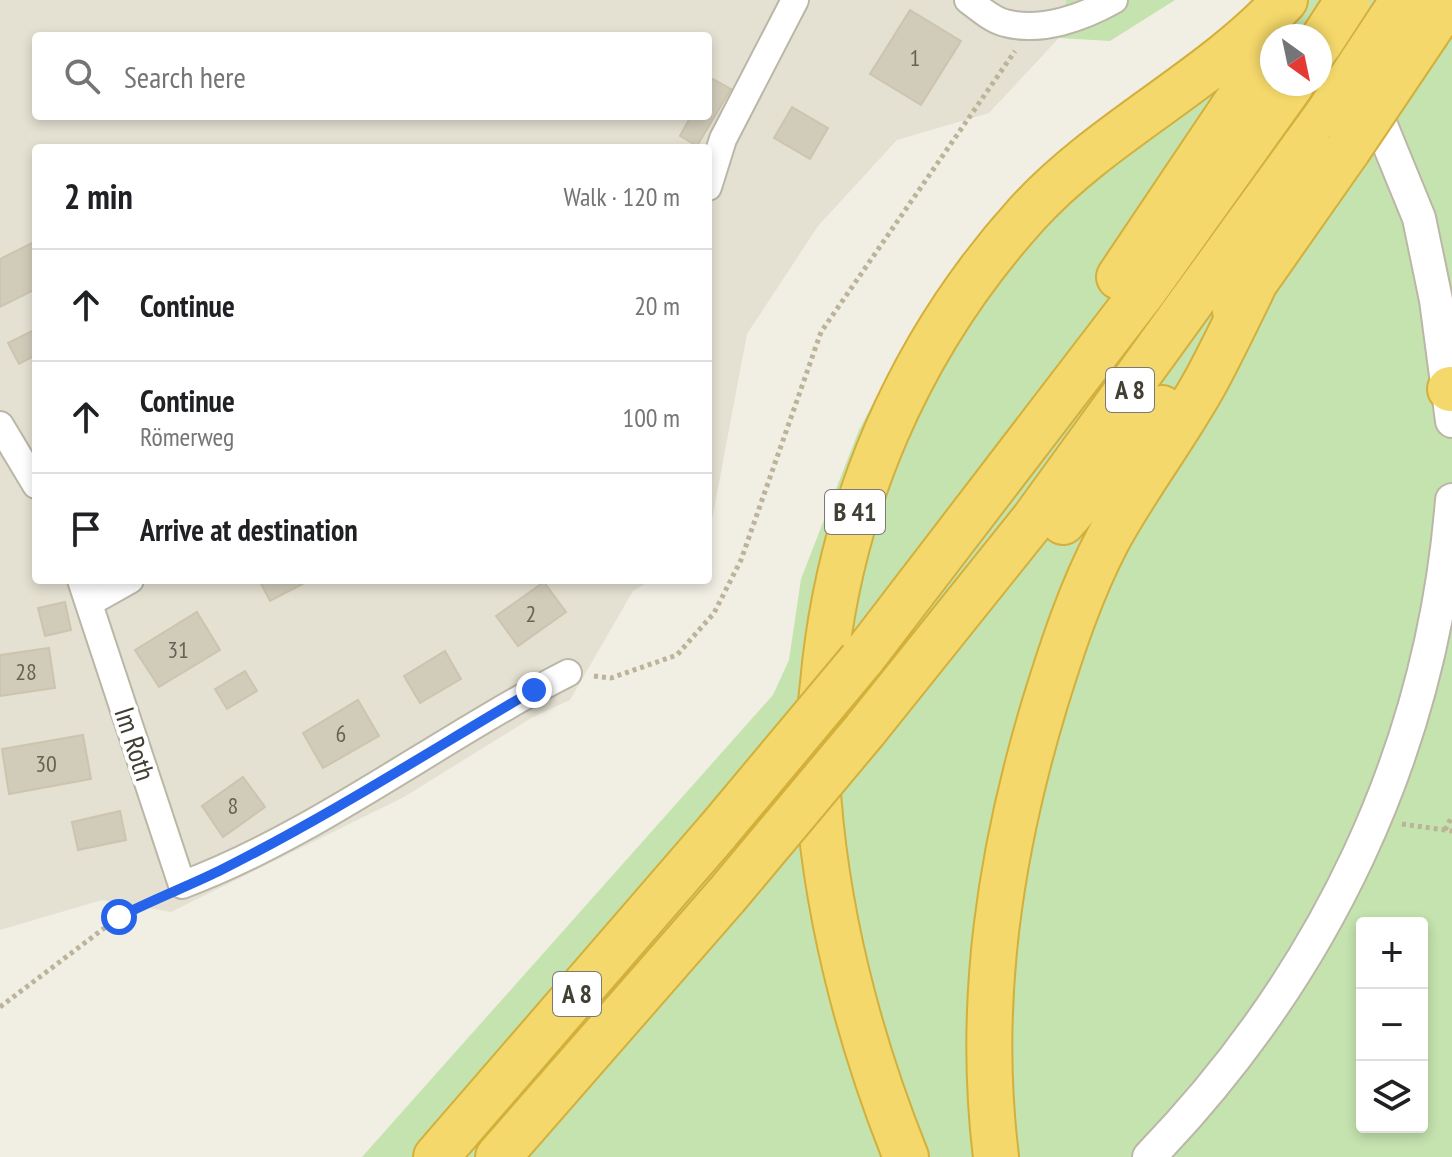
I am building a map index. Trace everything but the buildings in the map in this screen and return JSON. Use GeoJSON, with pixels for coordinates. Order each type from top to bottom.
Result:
{"type":"FeatureCollection","features":[{"type":"Feature","properties":{"kind":"highway"},"geometry":{"type":"LineString","coordinates":[[1332,25],[1348,0]]}},
{"type":"Feature","properties":{"kind":"highway","name":"A 8"},"geometry":{"type":"LineString","coordinates":[[498,1157],[726,896],[924,658],[1034,519],[1164,345],[1338,133],[1427,10]]}},
{"type":"Feature","properties":{"kind":"highway"},"geometry":{"type":"LineString","coordinates":[[994,489],[1120,274],[1282,20]]}},
{"type":"Feature","properties":{"kind":"highway","name":"B 41"},"geometry":{"type":"LineString","coordinates":[[906,1157],[864,1032],[839,936],[816,775],[828,632],[838,574],[859,497],[899,400],[958,300],[1027,214],[1100,147],[1228,53],[1282,20]]}},
{"type":"Feature","properties":{"kind":"highway","name":"A 8"},"geometry":{"type":"LineString","coordinates":[[436,1157],[718,831],[861,660],[1146,288],[1283,96]]}},
{"type":"Feature","properties":{"kind":"highway"},"geometry":{"type":"LineString","coordinates":[[996,1157],[989,1102],[988,999],[999,892],[1022,778],[1062,649],[1107,541],[1206,381],[1253,287],[1338,133]]}},
{"type":"Feature","properties":{"kind":"highway"},"geometry":{"type":"LineString","coordinates":[[924,658],[1087,498],[1162,407],[1253,287]]}},
{"type":"Feature","properties":{"kind":"street"},"geometry":{"type":"LineString","coordinates":[[712,174],[723,139],[795,0]]}},
{"type":"Feature","properties":{"kind":"street"},"geometry":{"type":"LineString","coordinates":[[968,0],[1004,23],[1033,26],[1086,16],[1114,0]]}},
{"type":"Feature","properties":{"kind":"street"},"geometry":{"type":"LineString","coordinates":[[1330,0],[1419,218],[1451,400]]}},
{"type":"Feature","properties":{"kind":"street"},"geometry":{"type":"LineString","coordinates":[[0,425],[32,478]]}},
{"type":"Feature","properties":{"kind":"street"},"geometry":{"type":"LineString","coordinates":[[1149,1157],[1219,1079],[1282,994],[1334,909],[1377,821],[1411,714],[1447,565],[1452,500]]}},
{"type":"Feature","properties":{"kind":"street","name":"Im Roth"},"geometry":{"type":"LineString","coordinates":[[115,584],[85,592],[182,885]]}},
{"type":"Feature","properties":{"kind":"street"},"geometry":{"type":"LineString","coordinates":[[182,885],[217,872],[301,826],[568,673]]}},
{"type":"Feature","properties":{"kind":"path"},"geometry":{"type":"LineString","coordinates":[[568,673],[611,678],[677,655],[714,613],[741,560],[821,332],[1033,26]]}},
{"type":"Feature","properties":{"kind":"path"},"geometry":{"type":"LineString","coordinates":[[1377,821],[1448,831],[1452,816]]}},
{"type":"Feature","properties":{"kind":"path"},"geometry":{"type":"LineString","coordinates":[[0,1007],[119,917],[182,885]]}},
{"type":"Feature","properties":{"kind":"shaded area"},"geometry":{"type":"Polygon","coordinates":[[[0,0],[1066,0],[1059,38],[989,113],[897,140],[818,226],[747,334],[712,520],[712,144],[32,144],[32,584],[645,584],[633,591],[570,700],[533,717],[404,797],[171,912],[102,900],[0,930],[0,0]]]}},
{"type":"Feature","properties":{"kind":"green space"},"geometry":{"type":"Polygon","coordinates":[[[1066,0],[1175,0],[1110,41],[1059,38],[1066,0]]]}},
{"type":"Feature","properties":{"kind":"green space"},"geometry":{"type":"Polygon","coordinates":[[[1260,0],[1452,0],[1452,1157],[362,1157],[773,695],[789,660],[801,579],[859,430],[914,326],[993,216],[1085,133],[1260,0]]]}},
{"type":"Feature","properties":{"kind":"route"},"geometry":{"type":"LineString","coordinates":[[119,917],[182,885],[217,872],[534,690]]}}]}
